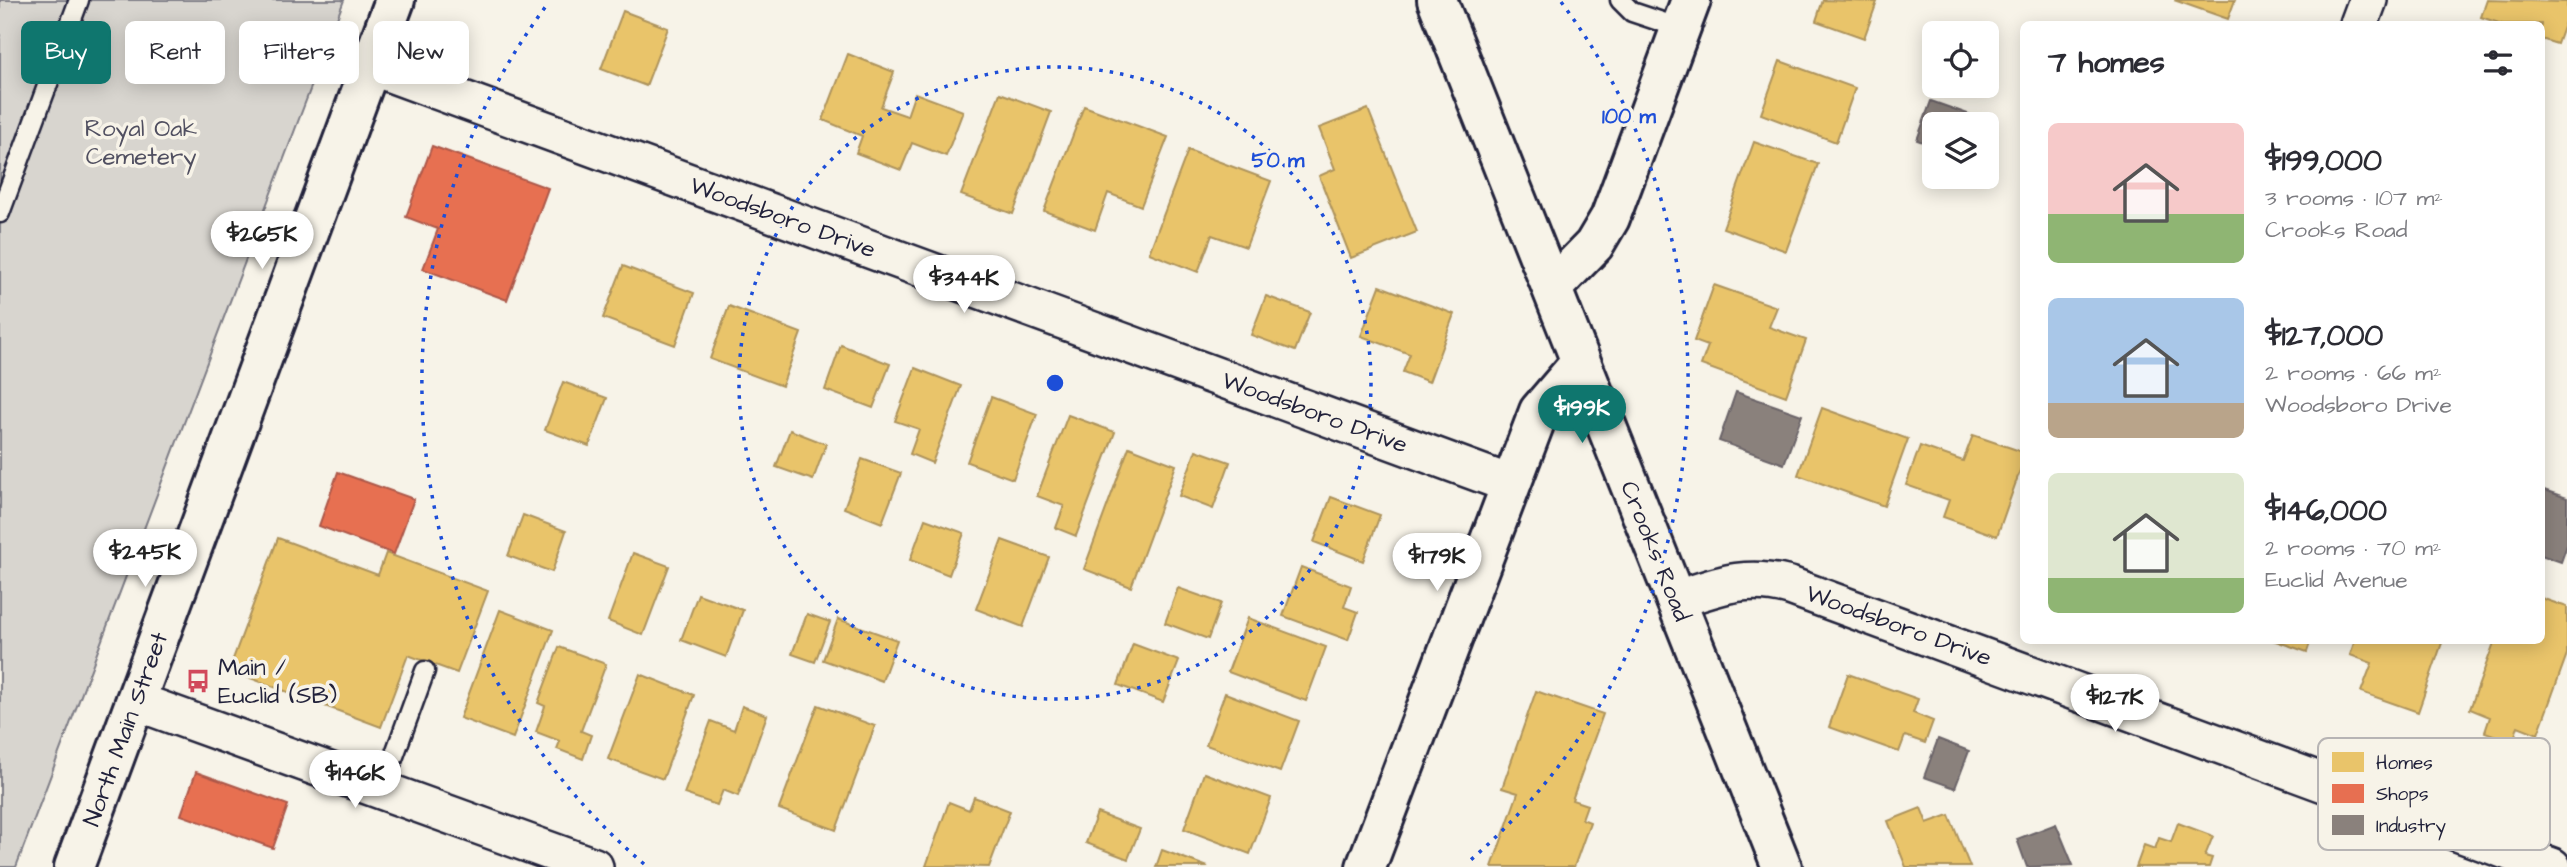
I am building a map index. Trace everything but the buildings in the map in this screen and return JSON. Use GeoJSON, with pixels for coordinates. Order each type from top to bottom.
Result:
{"type":"FeatureCollection","features":[{"type":"Feature","properties":{"kind":"main road","name":"North Main Street"},"geometry":{"type":"LineString","coordinates":[[74,867],[395,0]]}},
{"type":"Feature","properties":{"kind":"main road","name":"Crooks Road"},"geometry":{"type":"LineString","coordinates":[[1437,0],[1782,867]]}},
{"type":"Feature","properties":{"kind":"main road"},"geometry":{"type":"LineString","coordinates":[[1552,288],[1594,244],[1610,218],[1686,14]]}},
{"type":"Feature","properties":{"kind":"main road"},"geometry":{"type":"LineString","coordinates":[[1366,867],[1539,411],[1581,362]]}},
{"type":"Feature","properties":{"kind":"street"},"geometry":{"type":"LineString","coordinates":[[2360,21],[2368,0]]}},
{"type":"Feature","properties":{"kind":"street","name":"Woodsboro Drive"},"geometry":{"type":"LineString","coordinates":[[372,66],[1510,484]]}},
{"type":"Feature","properties":{"kind":"street","name":"Woodsboro Drive"},"geometry":{"type":"LineString","coordinates":[[1675,600],[1728,582],[1750,579],[1790,586],[2318,781]]}},
{"type":"Feature","properties":{"kind":"street"},"geometry":{"type":"LineString","coordinates":[[135,701],[594,867]]}},
{"type":"Feature","properties":{"kind":"street","name":"Woodsboro Drive"},"geometry":{"type":"LineString","coordinates":[[2506,850],[2552,867]]}},
{"type":"Feature","properties":{"kind":"lane"},"geometry":{"type":"LineString","coordinates":[[0,213],[79,0]]}},
{"type":"Feature","properties":{"kind":"lane"},"geometry":{"type":"LineString","coordinates":[[1620,0],[1632,12],[1686,14]]}},
{"type":"Feature","properties":{"kind":"lane"},"geometry":{"type":"LineString","coordinates":[[382,789],[425,671]]}},
{"type":"Feature","properties":{"kind":"green space","name":"Royal Oak Cemetery"},"geometry":{"type":"Polygon","coordinates":[[[0,0],[344,0],[336,21],[239,21],[239,84],[312,84],[16,867],[0,867],[0,0]]]}},
{"type":"Feature","properties":{"kind":"place","name":"Main / Euclid (SB)"},"geometry":{"type":"Point","coordinates":[198,681]}}]}
